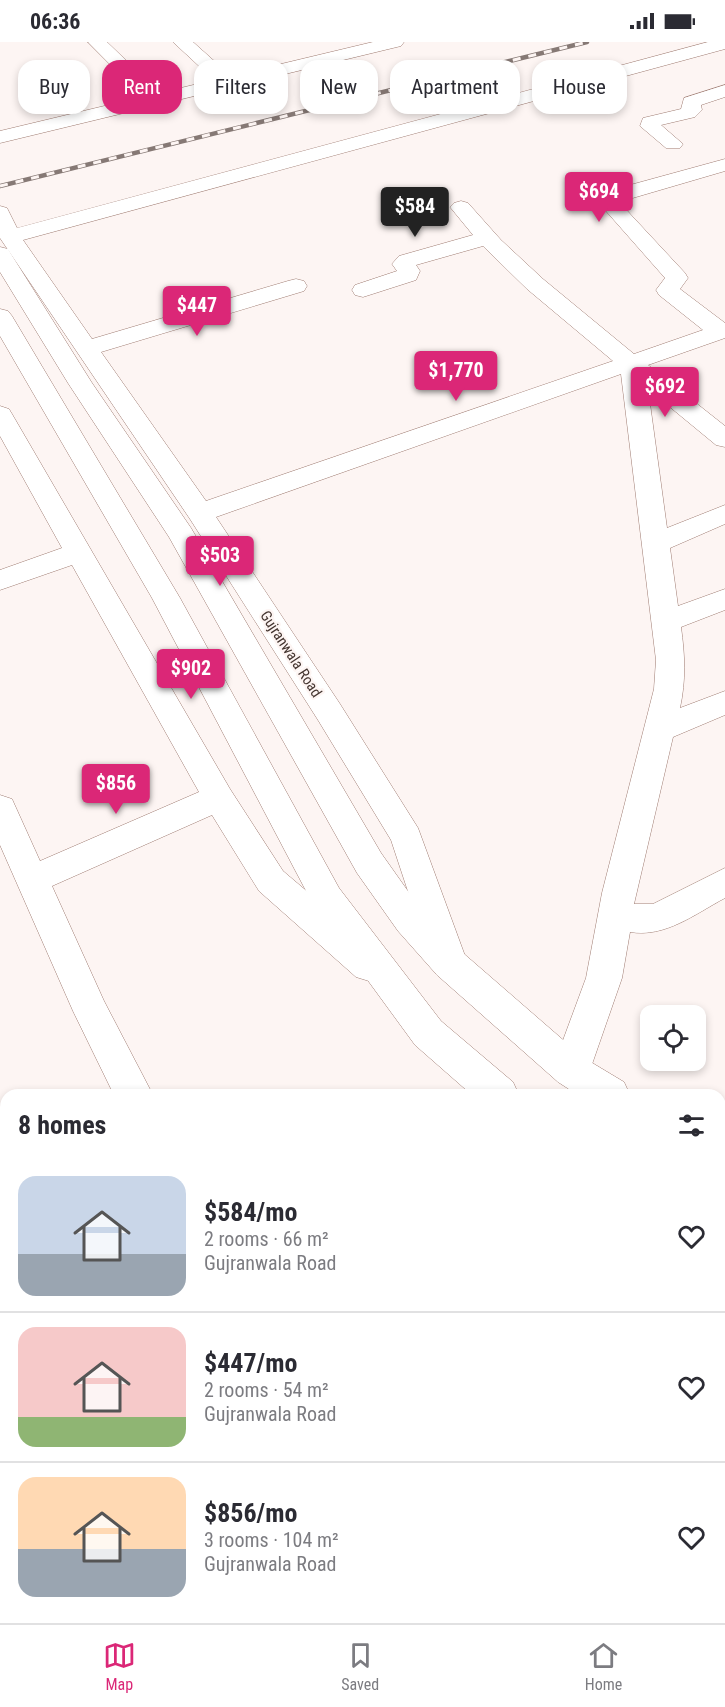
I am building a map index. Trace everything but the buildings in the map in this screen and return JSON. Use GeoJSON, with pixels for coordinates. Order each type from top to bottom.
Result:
{"type":"FeatureCollection","features":[{"type":"Feature","properties":{"kind":"main road"},"geometry":{"type":"LineString","coordinates":[[97,42],[115,60]]}},
{"type":"Feature","properties":{"kind":"main road"},"geometry":{"type":"LineString","coordinates":[[182,42],[202,60]]}},
{"type":"Feature","properties":{"kind":"main road"},"geometry":{"type":"LineString","coordinates":[[288,68],[395,42]]}},
{"type":"Feature","properties":{"kind":"main road"},"geometry":{"type":"LineString","coordinates":[[3,234],[725,43]]}},
{"type":"Feature","properties":{"kind":"main road"},"geometry":{"type":"LineString","coordinates":[[673,144],[650,126],[650,122],[688,113],[692,110],[691,102],[725,91]]}},
{"type":"Feature","properties":{"kind":"main road"},"geometry":{"type":"LineString","coordinates":[[0,137],[102,113]]}},
{"type":"Feature","properties":{"kind":"main road"},"geometry":{"type":"LineString","coordinates":[[722,331],[667,290],[677,278],[609,202],[611,198],[620,194],[725,165]]}},
{"type":"Feature","properties":{"kind":"main road"},"geometry":{"type":"LineString","coordinates":[[461,207],[488,238],[535,284],[725,439]]}},
{"type":"Feature","properties":{"kind":"main road","name":"Gujranwala Road"},"geometry":{"type":"LineString","coordinates":[[3,234],[200,513],[329,712],[406,837],[450,964]]}},
{"type":"Feature","properties":{"kind":"main road","name":"Gujranwala Road"},"geometry":{"type":"LineString","coordinates":[[3,234],[80,383],[181,534],[369,863],[410,921],[450,964],[571,1070],[601,1089]]}},
{"type":"Feature","properties":{"kind":"main road"},"geometry":{"type":"LineString","coordinates":[[363,290],[410,274],[403,264],[407,261],[488,238]]}},
{"type":"Feature","properties":{"kind":"main road"},"geometry":{"type":"LineString","coordinates":[[85,349],[296,286]]}},
{"type":"Feature","properties":{"kind":"main road"},"geometry":{"type":"LineString","coordinates":[[0,316],[166,598],[327,898],[428,1033],[493,1089]]}},
{"type":"Feature","properties":{"kind":"main road"},"geometry":{"type":"LineString","coordinates":[[200,513],[722,331]]}},
{"type":"Feature","properties":{"kind":"main road"},"geometry":{"type":"LineString","coordinates":[[571,1070],[604,978],[615,915],[669,689],[671,660],[632,364]]}},
{"type":"Feature","properties":{"kind":"main road"},"geometry":{"type":"LineString","coordinates":[[0,414],[219,798],[271,880],[389,982]]}},
{"type":"Feature","properties":{"kind":"main road"},"geometry":{"type":"LineString","coordinates":[[656,543],[725,514]]}},
{"type":"Feature","properties":{"kind":"main road"},"geometry":{"type":"LineString","coordinates":[[0,580],[79,552]]}},
{"type":"Feature","properties":{"kind":"main road"},"geometry":{"type":"LineString","coordinates":[[666,622],[723,602]]}},
{"type":"Feature","properties":{"kind":"main road"},"geometry":{"type":"LineString","coordinates":[[658,730],[725,702]]}},
{"type":"Feature","properties":{"kind":"main road"},"geometry":{"type":"LineString","coordinates":[[33,879],[219,798]]}},
{"type":"Feature","properties":{"kind":"main road"},"geometry":{"type":"LineString","coordinates":[[0,808],[91,1011],[131,1089]]}},
{"type":"Feature","properties":{"kind":"main road"},"geometry":{"type":"LineString","coordinates":[[615,915],[638,919],[657,918],[725,882]]}},
{"type":"Feature","properties":{"kind":"railway"},"geometry":{"type":"LineString","coordinates":[[0,186],[587,42]]}}]}
